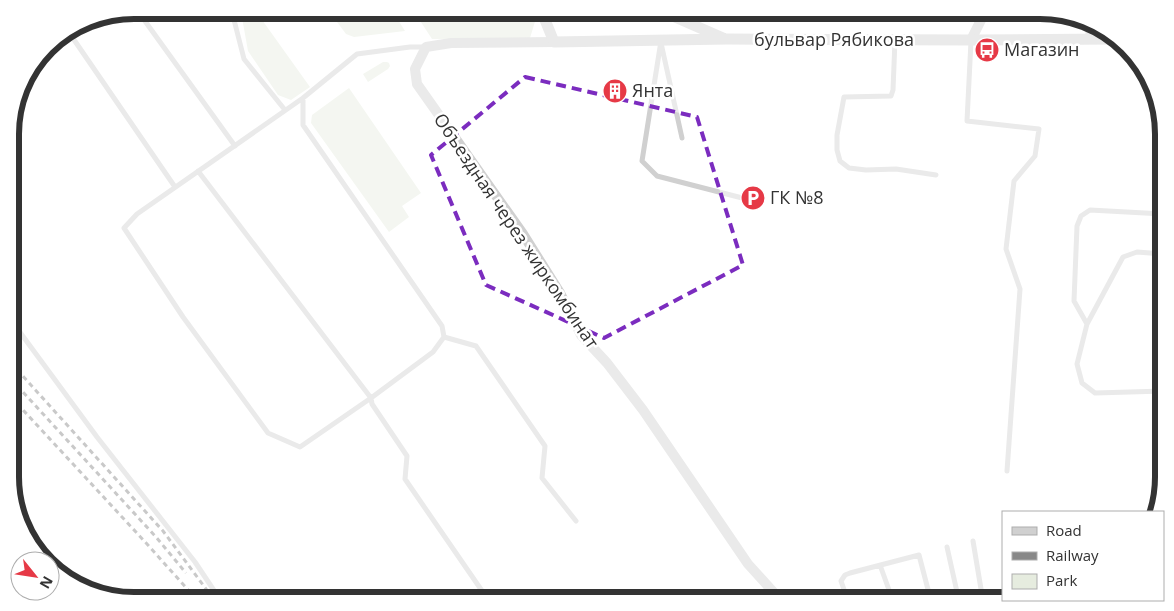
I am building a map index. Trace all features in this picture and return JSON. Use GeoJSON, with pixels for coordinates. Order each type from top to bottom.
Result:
{"type":"FeatureCollection","features":[{"type":"Feature","properties":{"kind":"street"},"geometry":{"type":"LineString","coordinates":[[545,19],[554,42]]}},
{"type":"Feature","properties":{"kind":"street"},"geometry":{"type":"LineString","coordinates":[[679,19],[727,40]]}},
{"type":"Feature","properties":{"kind":"street"},"geometry":{"type":"LineString","coordinates":[[971,40],[982,19]]}},
{"type":"Feature","properties":{"kind":"street","name":"бульвар Рябикова"},"geometry":{"type":"LineString","coordinates":[[426,47],[451,43],[661,40],[1106,39]]}},
{"type":"Feature","properties":{"kind":"street","name":"Объездная через жиркомбинат"},"geometry":{"type":"LineString","coordinates":[[426,47],[415,69],[417,84],[523,234],[560,293],[581,335],[607,363],[643,410],[748,564],[772,592]]}},
{"type":"Feature","properties":{"kind":"lane"},"geometry":{"type":"LineString","coordinates":[[143,19],[234,146]]}},
{"type":"Feature","properties":{"kind":"lane"},"geometry":{"type":"LineString","coordinates":[[234,19],[244,59],[285,110]]}},
{"type":"Feature","properties":{"kind":"lane"},"geometry":{"type":"LineString","coordinates":[[1088,29],[1088,39]]}},
{"type":"Feature","properties":{"kind":"lane"},"geometry":{"type":"LineString","coordinates":[[72,36],[175,188]]}},
{"type":"Feature","properties":{"kind":"lane"},"geometry":{"type":"LineString","coordinates":[[661,40],[682,138]]}},
{"type":"Feature","properties":{"kind":"lane"},"geometry":{"type":"LineString","coordinates":[[661,40],[642,162],[657,176],[750,200]]}},
{"type":"Feature","properties":{"kind":"lane"},"geometry":{"type":"LineString","coordinates":[[895,40],[894,90],[890,96],[844,97],[837,135],[837,150],[840,161],[849,168],[866,170],[896,169],[936,174]]}},
{"type":"Feature","properties":{"kind":"lane"},"geometry":{"type":"LineString","coordinates":[[971,40],[967,121],[1039,129],[1035,156],[1014,181],[1006,249],[1020,289],[1007,471]]}},
{"type":"Feature","properties":{"kind":"lane"},"geometry":{"type":"LineString","coordinates":[[303,98],[303,125],[442,326],[444,336],[433,352],[300,447],[268,433],[183,317],[124,228],[137,214],[303,98],[357,54],[410,47],[426,47]]}},
{"type":"Feature","properties":{"kind":"lane"},"geometry":{"type":"LineString","coordinates":[[198,171],[371,398],[372,404],[407,456],[405,479],[483,592]]}},
{"type":"Feature","properties":{"kind":"lane"},"geometry":{"type":"LineString","coordinates":[[1087,324],[1074,301],[1077,226],[1081,216],[1090,210],[1155,214]]}},
{"type":"Feature","properties":{"kind":"lane"},"geometry":{"type":"LineString","coordinates":[[1155,253],[1137,252],[1123,257],[1087,324],[1078,364],[1082,383],[1095,392],[1155,391]]}},
{"type":"Feature","properties":{"kind":"lane"},"geometry":{"type":"LineString","coordinates":[[19,331],[195,562],[215,592]]}},
{"type":"Feature","properties":{"kind":"lane"},"geometry":{"type":"LineString","coordinates":[[444,336],[476,346],[545,446],[542,478],[576,521]]}},
{"type":"Feature","properties":{"kind":"lane"},"geometry":{"type":"LineString","coordinates":[[972,540],[982,592]]}},
{"type":"Feature","properties":{"kind":"lane"},"geometry":{"type":"LineString","coordinates":[[948,547],[957,592]]}},
{"type":"Feature","properties":{"kind":"lane"},"geometry":{"type":"LineString","coordinates":[[845,592],[841,581],[845,575],[919,555],[929,592]]}},
{"type":"Feature","properties":{"kind":"lane"},"geometry":{"type":"LineString","coordinates":[[880,565],[890,592]]}},
{"type":"Feature","properties":{"kind":"highlighted area"},"geometry":{"type":"Polygon","coordinates":[[[525,77],[697,117],[743,265],[604,338],[486,285],[431,155],[525,77]]]}},
{"type":"Feature","properties":{"kind":"green space"},"geometry":{"type":"Polygon","coordinates":[[[242,19],[261,19],[310,87],[291,100],[278,95],[248,51],[242,19]]]}},
{"type":"Feature","properties":{"kind":"green space"},"geometry":{"type":"Polygon","coordinates":[[[335,19],[398,19],[405,31],[354,37],[346,34],[335,19]]]}},
{"type":"Feature","properties":{"kind":"green space"},"geometry":{"type":"Polygon","coordinates":[[[419,19],[536,19],[530,38],[432,39],[419,19]]]}},
{"type":"Feature","properties":{"kind":"green space"},"geometry":{"type":"Polygon","coordinates":[[[383,62],[389,63],[388,69],[368,82],[363,74],[383,62]]]}},
{"type":"Feature","properties":{"kind":"green space"},"geometry":{"type":"Polygon","coordinates":[[[349,88],[421,193],[402,206],[409,217],[389,232],[311,123],[312,115],[349,88]]]}},
{"type":"Feature","properties":{"kind":"railway"},"geometry":{"type":"LineString","coordinates":[[19,372],[163,531],[208,592]]}},
{"type":"Feature","properties":{"kind":"railway"},"geometry":{"type":"LineString","coordinates":[[19,388],[156,537],[186,573]]}},
{"type":"Feature","properties":{"kind":"railway"},"geometry":{"type":"LineString","coordinates":[[19,406],[190,592]]}},
{"type":"Feature","properties":{"kind":"place","name":"Магазин"},"geometry":{"type":"Point","coordinates":[987,50]}},
{"type":"Feature","properties":{"kind":"place","name":"Янта"},"geometry":{"type":"Point","coordinates":[615,91]}},
{"type":"Feature","properties":{"kind":"place","name":"ГК №8"},"geometry":{"type":"Point","coordinates":[753,198]}}]}
